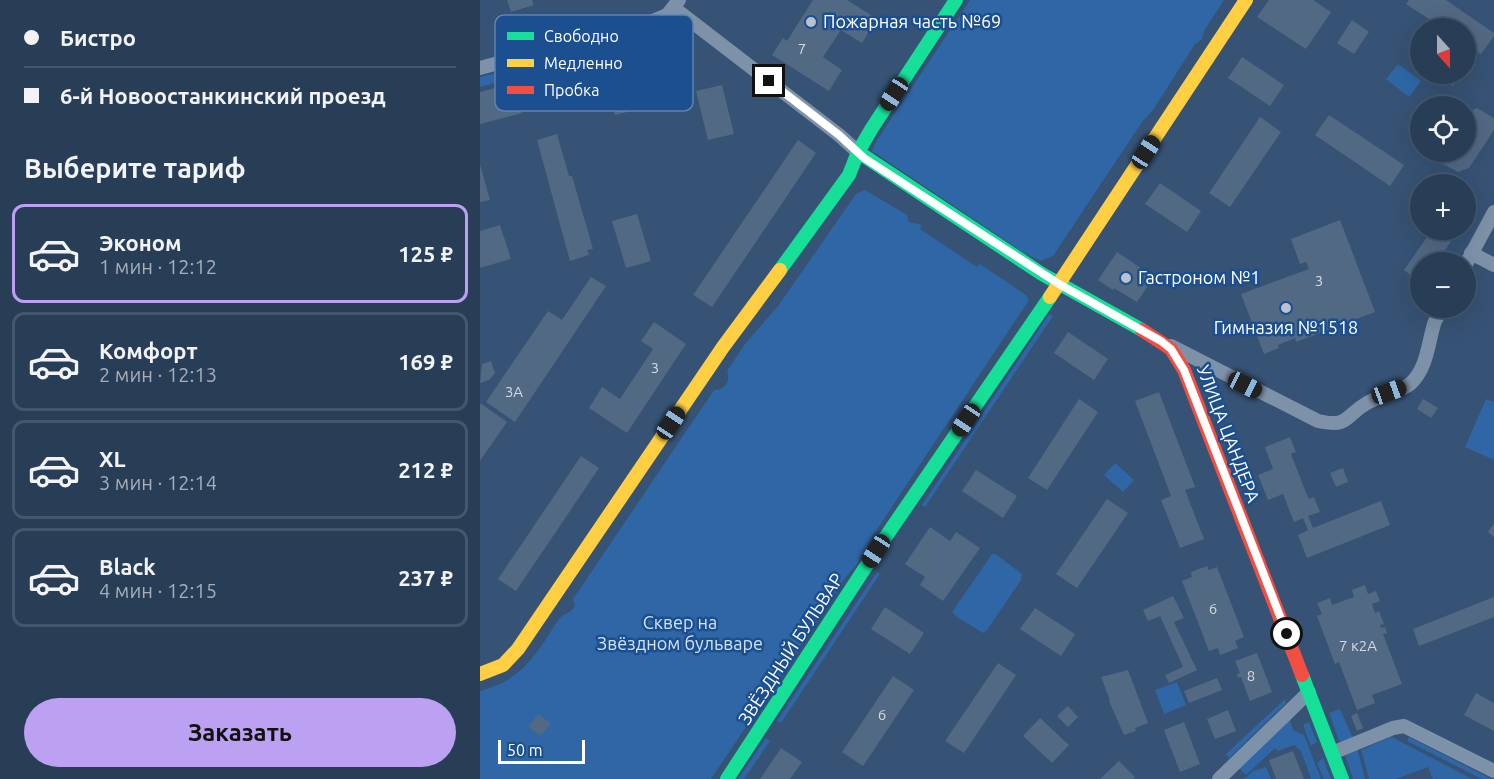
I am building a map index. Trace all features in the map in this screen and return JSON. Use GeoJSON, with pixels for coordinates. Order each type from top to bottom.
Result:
{"type":"FeatureCollection","features":[{"type":"Feature","properties":{"kind":"street"},"geometry":{"type":"LineString","coordinates":[[480,674],[503,665],[518,649],[723,347],[849,175],[858,152],[956,0]]}},
{"type":"Feature","properties":{"kind":"street","name":"ЗВЁЗДНЫЙ БУЛЬВАР"},"geometry":{"type":"LineString","coordinates":[[727,779],[876,551],[1059,284],[1246,0]]}},
{"type":"Feature","properties":{"kind":"street"},"geometry":{"type":"LineString","coordinates":[[677,4],[691,15]]}},
{"type":"Feature","properties":{"kind":"street"},"geometry":{"type":"LineString","coordinates":[[693,17],[858,152]]}},
{"type":"Feature","properties":{"kind":"street"},"geometry":{"type":"LineString","coordinates":[[480,68],[495,64]]}},
{"type":"Feature","properties":{"kind":"street","name":"УЛИЦА ЦАНДЕРА"},"geometry":{"type":"LineString","coordinates":[[858,152],[1059,284],[1161,341],[1171,349],[1184,370],[1342,779]]}},
{"type":"Feature","properties":{"kind":"street"},"geometry":{"type":"LineString","coordinates":[[1471,252],[1494,212]]}},
{"type":"Feature","properties":{"kind":"street"},"geometry":{"type":"LineString","coordinates":[[1476,260],[1494,265]]}},
{"type":"Feature","properties":{"kind":"street"},"geometry":{"type":"LineString","coordinates":[[1161,341],[1309,417],[1334,424],[1348,420],[1365,404],[1408,386],[1418,375],[1425,361],[1437,318]]}},
{"type":"Feature","properties":{"kind":"street"},"geometry":{"type":"LineString","coordinates":[[1219,779],[1309,692]]}},
{"type":"Feature","properties":{"kind":"street"},"geometry":{"type":"LineString","coordinates":[[1332,753],[1401,726],[1494,771]]}},
{"type":"Feature","properties":{"kind":"green space"},"geometry":{"type":"Polygon","coordinates":[[[970,0],[1224,0],[1204,31],[1202,39],[1195,44],[1153,110],[1142,122],[1053,256],[1040,261],[1021,251],[872,151],[970,0]]]}},
{"type":"Feature","properties":{"kind":"green space"},"geometry":{"type":"Polygon","coordinates":[[[1398,64],[1410,73],[1410,84],[1419,84],[1409,97],[1386,79],[1398,64]]]}},
{"type":"Feature","properties":{"kind":"green space"},"geometry":{"type":"Polygon","coordinates":[[[495,73],[495,83],[480,87],[480,77],[495,73]]]}},
{"type":"Feature","properties":{"kind":"green space","name":"Сквер на Звёздном бульваре"},"geometry":{"type":"Polygon","coordinates":[[[865,190],[907,215],[909,222],[922,225],[920,229],[977,267],[980,264],[1026,295],[1029,300],[874,534],[857,564],[845,578],[797,650],[795,658],[711,779],[480,779],[480,691],[503,682],[520,671],[534,656],[559,619],[573,609],[575,606],[573,599],[714,390],[726,384],[727,371],[745,344],[778,306],[856,194],[865,190]]]}},
{"type":"Feature","properties":{"kind":"green space"},"geometry":{"type":"Polygon","coordinates":[[[1049,314],[1053,316],[925,507],[922,505],[1049,314]]]}},
{"type":"Feature","properties":{"kind":"green space"},"geometry":{"type":"Polygon","coordinates":[[[1486,399],[1494,402],[1494,460],[1465,447],[1486,399]]]}},
{"type":"Feature","properties":{"kind":"green space"},"geometry":{"type":"Polygon","coordinates":[[[1115,463],[1134,480],[1123,492],[1104,475],[1115,463]]]}},
{"type":"Feature","properties":{"kind":"green space"},"geometry":{"type":"Polygon","coordinates":[[[992,554],[997,555],[1022,574],[1021,580],[983,633],[952,612],[992,554]]]}},
{"type":"Feature","properties":{"kind":"green space"},"geometry":{"type":"Polygon","coordinates":[[[877,572],[880,574],[781,723],[777,721],[877,572]]]}},
{"type":"Feature","properties":{"kind":"green space"},"geometry":{"type":"Polygon","coordinates":[[[1177,682],[1186,705],[1164,714],[1155,690],[1177,682]]]}},
{"type":"Feature","properties":{"kind":"green space"},"geometry":{"type":"Polygon","coordinates":[[[1285,699],[1286,703],[1229,758],[1226,754],[1285,699]]]}},
{"type":"Feature","properties":{"kind":"green space"},"geometry":{"type":"Polygon","coordinates":[[[1340,709],[1353,738],[1340,743],[1329,713],[1340,709]]]}},
{"type":"Feature","properties":{"kind":"green space"},"geometry":{"type":"Polygon","coordinates":[[[1290,719],[1293,730],[1304,735],[1321,779],[1311,779],[1301,751],[1294,745],[1278,751],[1275,748],[1246,775],[1239,768],[1290,719]]]}},
{"type":"Feature","properties":{"kind":"green space"},"geometry":{"type":"Polygon","coordinates":[[[1309,722],[1317,742],[1311,746],[1303,725],[1309,722]]]}},
{"type":"Feature","properties":{"kind":"green space"},"geometry":{"type":"Polygon","coordinates":[[[1392,737],[1472,779],[1433,779],[1428,767],[1396,779],[1369,779],[1361,750],[1392,737]]]}},
{"type":"Feature","properties":{"kind":"green space"},"geometry":{"type":"Polygon","coordinates":[[[1409,737],[1491,779],[1482,779],[1407,741],[1409,737]]]}},
{"type":"Feature","properties":{"kind":"green space"},"geometry":{"type":"Polygon","coordinates":[[[766,738],[770,741],[744,779],[738,779],[766,738]]]}},
{"type":"Feature","properties":{"kind":"green space"},"geometry":{"type":"Polygon","coordinates":[[[1357,748],[1365,779],[1353,779],[1345,755],[1357,748]]]}},
{"type":"Feature","properties":{"kind":"green space"},"geometry":{"type":"Polygon","coordinates":[[[1323,758],[1331,779],[1324,779],[1317,763],[1323,758]]]}},
{"type":"Feature","properties":{"kind":"green space"},"geometry":{"type":"Polygon","coordinates":[[[1266,767],[1271,779],[1244,779],[1253,771],[1266,767]]]}},
{"type":"Feature","properties":{"kind":"building"},"geometry":{"type":"Polygon","coordinates":[[[507,0],[532,0],[534,5],[511,12],[507,0]]]}},
{"type":"Feature","properties":{"kind":"building"},"geometry":{"type":"Polygon","coordinates":[[[813,0],[847,0],[877,19],[862,43],[841,30],[823,57],[842,70],[829,91],[772,55],[783,38],[787,41],[813,0]]]}},
{"type":"Feature","properties":{"kind":"building"},"geometry":{"type":"Polygon","coordinates":[[[1269,0],[1313,0],[1331,12],[1306,49],[1257,17],[1269,0]]]}},
{"type":"Feature","properties":{"kind":"building"},"geometry":{"type":"Polygon","coordinates":[[[1409,0],[1446,0],[1472,18],[1428,18],[1406,4],[1409,0]]]}},
{"type":"Feature","properties":{"kind":"building"},"geometry":{"type":"Polygon","coordinates":[[[1352,20],[1369,32],[1354,54],[1337,43],[1352,20]]]}},
{"type":"Feature","properties":{"kind":"building"},"geometry":{"type":"Polygon","coordinates":[[[1476,21],[1494,33],[1481,54],[1476,51],[1476,21]]]}},
{"type":"Feature","properties":{"kind":"building"},"geometry":{"type":"Polygon","coordinates":[[[1242,57],[1284,85],[1270,106],[1228,78],[1242,57]]]}},
{"type":"Feature","properties":{"kind":"building"},"geometry":{"type":"Polygon","coordinates":[[[722,85],[734,134],[708,140],[696,91],[722,85]]]}},
{"type":"Feature","properties":{"kind":"building"},"geometry":{"type":"Polygon","coordinates":[[[495,88],[495,111],[521,111],[522,113],[480,124],[480,92],[495,88]]]}},
{"type":"Feature","properties":{"kind":"building"},"geometry":{"type":"Polygon","coordinates":[[[1476,108],[1494,118],[1494,130],[1476,157],[1476,108]]]}},
{"type":"Feature","properties":{"kind":"building"},"geometry":{"type":"Polygon","coordinates":[[[614,111],[631,111],[615,115],[614,111]]]}},
{"type":"Feature","properties":{"kind":"building"},"geometry":{"type":"Polygon","coordinates":[[[1329,115],[1404,165],[1390,186],[1315,135],[1329,115]]]}},
{"type":"Feature","properties":{"kind":"building"},"geometry":{"type":"Polygon","coordinates":[[[1260,117],[1281,132],[1230,207],[1209,193],[1260,117]]]}},
{"type":"Feature","properties":{"kind":"building"},"geometry":{"type":"Polygon","coordinates":[[[557,134],[593,249],[587,250],[589,255],[570,261],[537,140],[557,134]]]}},
{"type":"Feature","properties":{"kind":"building"},"geometry":{"type":"Polygon","coordinates":[[[798,140],[816,153],[712,307],[693,295],[798,140]]]}},
{"type":"Feature","properties":{"kind":"building"},"geometry":{"type":"Polygon","coordinates":[[[1443,162],[1473,162],[1469,168],[1458,172],[1443,162]]]}},
{"type":"Feature","properties":{"kind":"building"},"geometry":{"type":"Polygon","coordinates":[[[480,164],[490,200],[480,202],[480,164]]]}},
{"type":"Feature","properties":{"kind":"building"},"geometry":{"type":"Polygon","coordinates":[[[1160,183],[1201,211],[1187,232],[1145,204],[1160,183]]]}},
{"type":"Feature","properties":{"kind":"building"},"geometry":{"type":"Polygon","coordinates":[[[637,214],[651,261],[626,268],[612,221],[637,214]]]}},
{"type":"Feature","properties":{"kind":"building"},"geometry":{"type":"Polygon","coordinates":[[[1340,220],[1375,312],[1296,342],[1295,338],[1264,354],[1241,294],[1309,269],[1306,262],[1300,264],[1291,239],[1340,220]]]}},
{"type":"Feature","properties":{"kind":"building"},"geometry":{"type":"Polygon","coordinates":[[[500,225],[511,259],[480,268],[480,231],[500,225]]]}},
{"type":"Feature","properties":{"kind":"building"},"geometry":{"type":"Polygon","coordinates":[[[1425,240],[1452,240],[1444,252],[1417,252],[1425,240]]]}},
{"type":"Feature","properties":{"kind":"building","name":"Гастроном №1"},"geometry":{"type":"Polygon","coordinates":[[[1117,252],[1154,277],[1137,302],[1098,280],[1117,252]]]}},
{"type":"Feature","properties":{"kind":"building"},"geometry":{"type":"Polygon","coordinates":[[[1410,261],[1410,274],[1404,270],[1410,261]]]}},
{"type":"Feature","properties":{"kind":"building"},"geometry":{"type":"Polygon","coordinates":[[[591,277],[606,286],[515,422],[486,402],[548,311],[562,320],[591,277]]]}},
{"type":"Feature","properties":{"kind":"building"},"geometry":{"type":"Polygon","coordinates":[[[654,322],[686,344],[627,433],[589,408],[602,387],[620,399],[653,349],[641,341],[654,322]]]}},
{"type":"Feature","properties":{"kind":"building"},"geometry":{"type":"Polygon","coordinates":[[[1068,332],[1108,359],[1094,380],[1054,353],[1068,332]]]}},
{"type":"Feature","properties":{"kind":"building"},"geometry":{"type":"Polygon","coordinates":[[[491,361],[495,373],[489,380],[480,383],[482,364],[491,361]]]}},
{"type":"Feature","properties":{"kind":"building"},"geometry":{"type":"Polygon","coordinates":[[[1159,392],[1195,487],[1185,490],[1204,539],[1180,548],[1161,500],[1171,496],[1135,401],[1159,392]]]}},
{"type":"Feature","properties":{"kind":"building"},"geometry":{"type":"Polygon","coordinates":[[[1079,399],[1098,412],[1047,490],[1028,478],[1079,399]]]}},
{"type":"Feature","properties":{"kind":"building"},"geometry":{"type":"Polygon","coordinates":[[[1423,399],[1438,408],[1431,418],[1417,409],[1423,399]]]}},
{"type":"Feature","properties":{"kind":"building"},"geometry":{"type":"Polygon","coordinates":[[[480,403],[507,422],[480,461],[480,403]]]}},
{"type":"Feature","properties":{"kind":"building"},"geometry":{"type":"Polygon","coordinates":[[[1290,437],[1296,452],[1291,454],[1307,495],[1309,499],[1314,497],[1320,512],[1308,516],[1313,528],[1381,501],[1390,525],[1307,558],[1298,535],[1308,530],[1303,518],[1294,522],[1283,494],[1268,500],[1258,475],[1273,469],[1265,447],[1290,437]]]}},
{"type":"Feature","properties":{"kind":"building"},"geometry":{"type":"Polygon","coordinates":[[[581,456],[599,468],[516,591],[498,579],[581,456]]]}},
{"type":"Feature","properties":{"kind":"building"},"geometry":{"type":"Polygon","coordinates":[[[1343,468],[1348,482],[1336,487],[1330,473],[1343,468]]]}},
{"type":"Feature","properties":{"kind":"building"},"geometry":{"type":"Polygon","coordinates":[[[976,470],[1017,496],[1003,518],[962,491],[976,470]]]}},
{"type":"Feature","properties":{"kind":"building"},"geometry":{"type":"Polygon","coordinates":[[[1107,499],[1128,513],[1077,588],[1056,574],[1107,499]]]}},
{"type":"Feature","properties":{"kind":"building"},"geometry":{"type":"Polygon","coordinates":[[[1494,524],[1494,537],[1488,532],[1494,524]]]}},
{"type":"Feature","properties":{"kind":"building"},"geometry":{"type":"Polygon","coordinates":[[[930,527],[950,541],[956,532],[980,548],[943,601],[920,585],[925,577],[905,564],[930,527]]]}},
{"type":"Feature","properties":{"kind":"building"},"geometry":{"type":"Polygon","coordinates":[[[1207,566],[1209,570],[1217,567],[1244,637],[1235,641],[1238,648],[1220,655],[1218,648],[1209,651],[1182,581],[1192,577],[1191,572],[1207,566]]]}},
{"type":"Feature","properties":{"kind":"building"},"geometry":{"type":"Polygon","coordinates":[[[1365,585],[1368,594],[1376,591],[1380,601],[1372,604],[1375,613],[1379,611],[1384,624],[1380,625],[1381,628],[1385,627],[1387,633],[1383,634],[1402,684],[1372,695],[1375,703],[1357,710],[1339,662],[1335,664],[1317,616],[1322,614],[1317,603],[1330,598],[1332,605],[1354,597],[1352,590],[1365,585]]]}},
{"type":"Feature","properties":{"kind":"building"},"geometry":{"type":"Polygon","coordinates":[[[1173,596],[1184,618],[1174,622],[1197,670],[1169,683],[1165,675],[1183,667],[1160,616],[1148,621],[1143,610],[1173,596]]]}},
{"type":"Feature","properties":{"kind":"building"},"geometry":{"type":"Polygon","coordinates":[[[1494,597],[1494,617],[1419,646],[1413,629],[1494,597]]]}},
{"type":"Feature","properties":{"kind":"building"},"geometry":{"type":"Polygon","coordinates":[[[885,607],[924,633],[910,654],[871,629],[885,607]]]}},
{"type":"Feature","properties":{"kind":"building"},"geometry":{"type":"Polygon","coordinates":[[[1035,608],[1075,634],[1061,656],[1020,629],[1035,608]]]}},
{"type":"Feature","properties":{"kind":"building"},"geometry":{"type":"Polygon","coordinates":[[[1257,653],[1272,692],[1250,701],[1241,677],[1238,678],[1237,674],[1240,673],[1235,661],[1257,653]]]}},
{"type":"Feature","properties":{"kind":"building"},"geometry":{"type":"Polygon","coordinates":[[[998,663],[1016,675],[964,753],[945,741],[998,663]]]}},
{"type":"Feature","properties":{"kind":"building"},"geometry":{"type":"Polygon","coordinates":[[[1128,670],[1148,723],[1124,735],[1101,677],[1128,670]]]}},
{"type":"Feature","properties":{"kind":"building"},"geometry":{"type":"Polygon","coordinates":[[[893,676],[914,690],[863,766],[842,752],[893,676]]]}},
{"type":"Feature","properties":{"kind":"building"},"geometry":{"type":"Polygon","coordinates":[[[1217,678],[1222,690],[1189,703],[1184,691],[1217,678]]]}},
{"type":"Feature","properties":{"kind":"building"},"geometry":{"type":"Polygon","coordinates":[[[1476,693],[1494,703],[1494,731],[1464,715],[1476,693]]]}},
{"type":"Feature","properties":{"kind":"building"},"geometry":{"type":"Polygon","coordinates":[[[1068,706],[1078,717],[1068,727],[1057,716],[1068,706]]]}},
{"type":"Feature","properties":{"kind":"building"},"geometry":{"type":"Polygon","coordinates":[[[1228,710],[1236,731],[1215,739],[1207,719],[1228,710]]]}},
{"type":"Feature","properties":{"kind":"building"},"geometry":{"type":"Polygon","coordinates":[[[1357,713],[1363,728],[1357,731],[1351,716],[1357,713]]]}},
{"type":"Feature","properties":{"kind":"building"},"geometry":{"type":"Polygon","coordinates":[[[539,714],[551,724],[540,736],[528,726],[539,714]]]}},
{"type":"Feature","properties":{"kind":"building"},"geometry":{"type":"Polygon","coordinates":[[[1040,718],[1069,745],[1052,763],[1023,736],[1040,718]]]}},
{"type":"Feature","properties":{"kind":"building"},"geometry":{"type":"Polygon","coordinates":[[[1184,722],[1200,764],[1180,772],[1164,730],[1184,722]]]}},
{"type":"Feature","properties":{"kind":"building"},"geometry":{"type":"Polygon","coordinates":[[[781,748],[802,762],[790,779],[760,779],[781,748]]]}},
{"type":"Feature","properties":{"kind":"building"},"geometry":{"type":"Polygon","coordinates":[[[1293,751],[1304,779],[1276,779],[1269,760],[1293,751]]]}},
{"type":"Feature","properties":{"kind":"building"},"geometry":{"type":"Polygon","coordinates":[[[1119,761],[1135,777],[1133,779],[1100,779],[1119,761]]]}},
{"type":"Feature","properties":{"kind":"traffic: fast"},"geometry":{"type":"LineString","coordinates":[[780,270],[849,175],[858,152],[872,128],[956,0]]}},
{"type":"Feature","properties":{"kind":"traffic: fast"},"geometry":{"type":"LineString","coordinates":[[858,152],[1042,274],[1142,330]]}},
{"type":"Feature","properties":{"kind":"traffic: fast"},"geometry":{"type":"LineString","coordinates":[[727,779],[876,551],[1050,297]]}},
{"type":"Feature","properties":{"kind":"traffic: fast"},"geometry":{"type":"LineString","coordinates":[[1302,675],[1342,779]]}},
{"type":"Feature","properties":{"kind":"traffic: slow"},"geometry":{"type":"LineString","coordinates":[[1050,297],[1246,0]]}},
{"type":"Feature","properties":{"kind":"traffic: slow"},"geometry":{"type":"LineString","coordinates":[[480,674],[503,665],[518,649],[723,347],[780,270]]}},
{"type":"Feature","properties":{"kind":"traffic: jam"},"geometry":{"type":"LineString","coordinates":[[1142,330],[1171,349],[1184,370],[1302,675]]}},
{"type":"Feature","properties":{"kind":"place","name":"Пожарная часть №69"},"geometry":{"type":"Point","coordinates":[811,22]}},
{"type":"Feature","properties":{"kind":"place","name":"Гастроном №1"},"geometry":{"type":"Point","coordinates":[1126,278]}},
{"type":"Feature","properties":{"kind":"place","name":"Гимназия №1518"},"geometry":{"type":"Point","coordinates":[1286,308]}},
{"type":"Feature","properties":{"kind":"route"},"geometry":{"type":"LineString","coordinates":[[769,81],[839,135],[864,158],[1059,284],[1153,336],[1171,349],[1184,370],[1287,634]]}}]}
